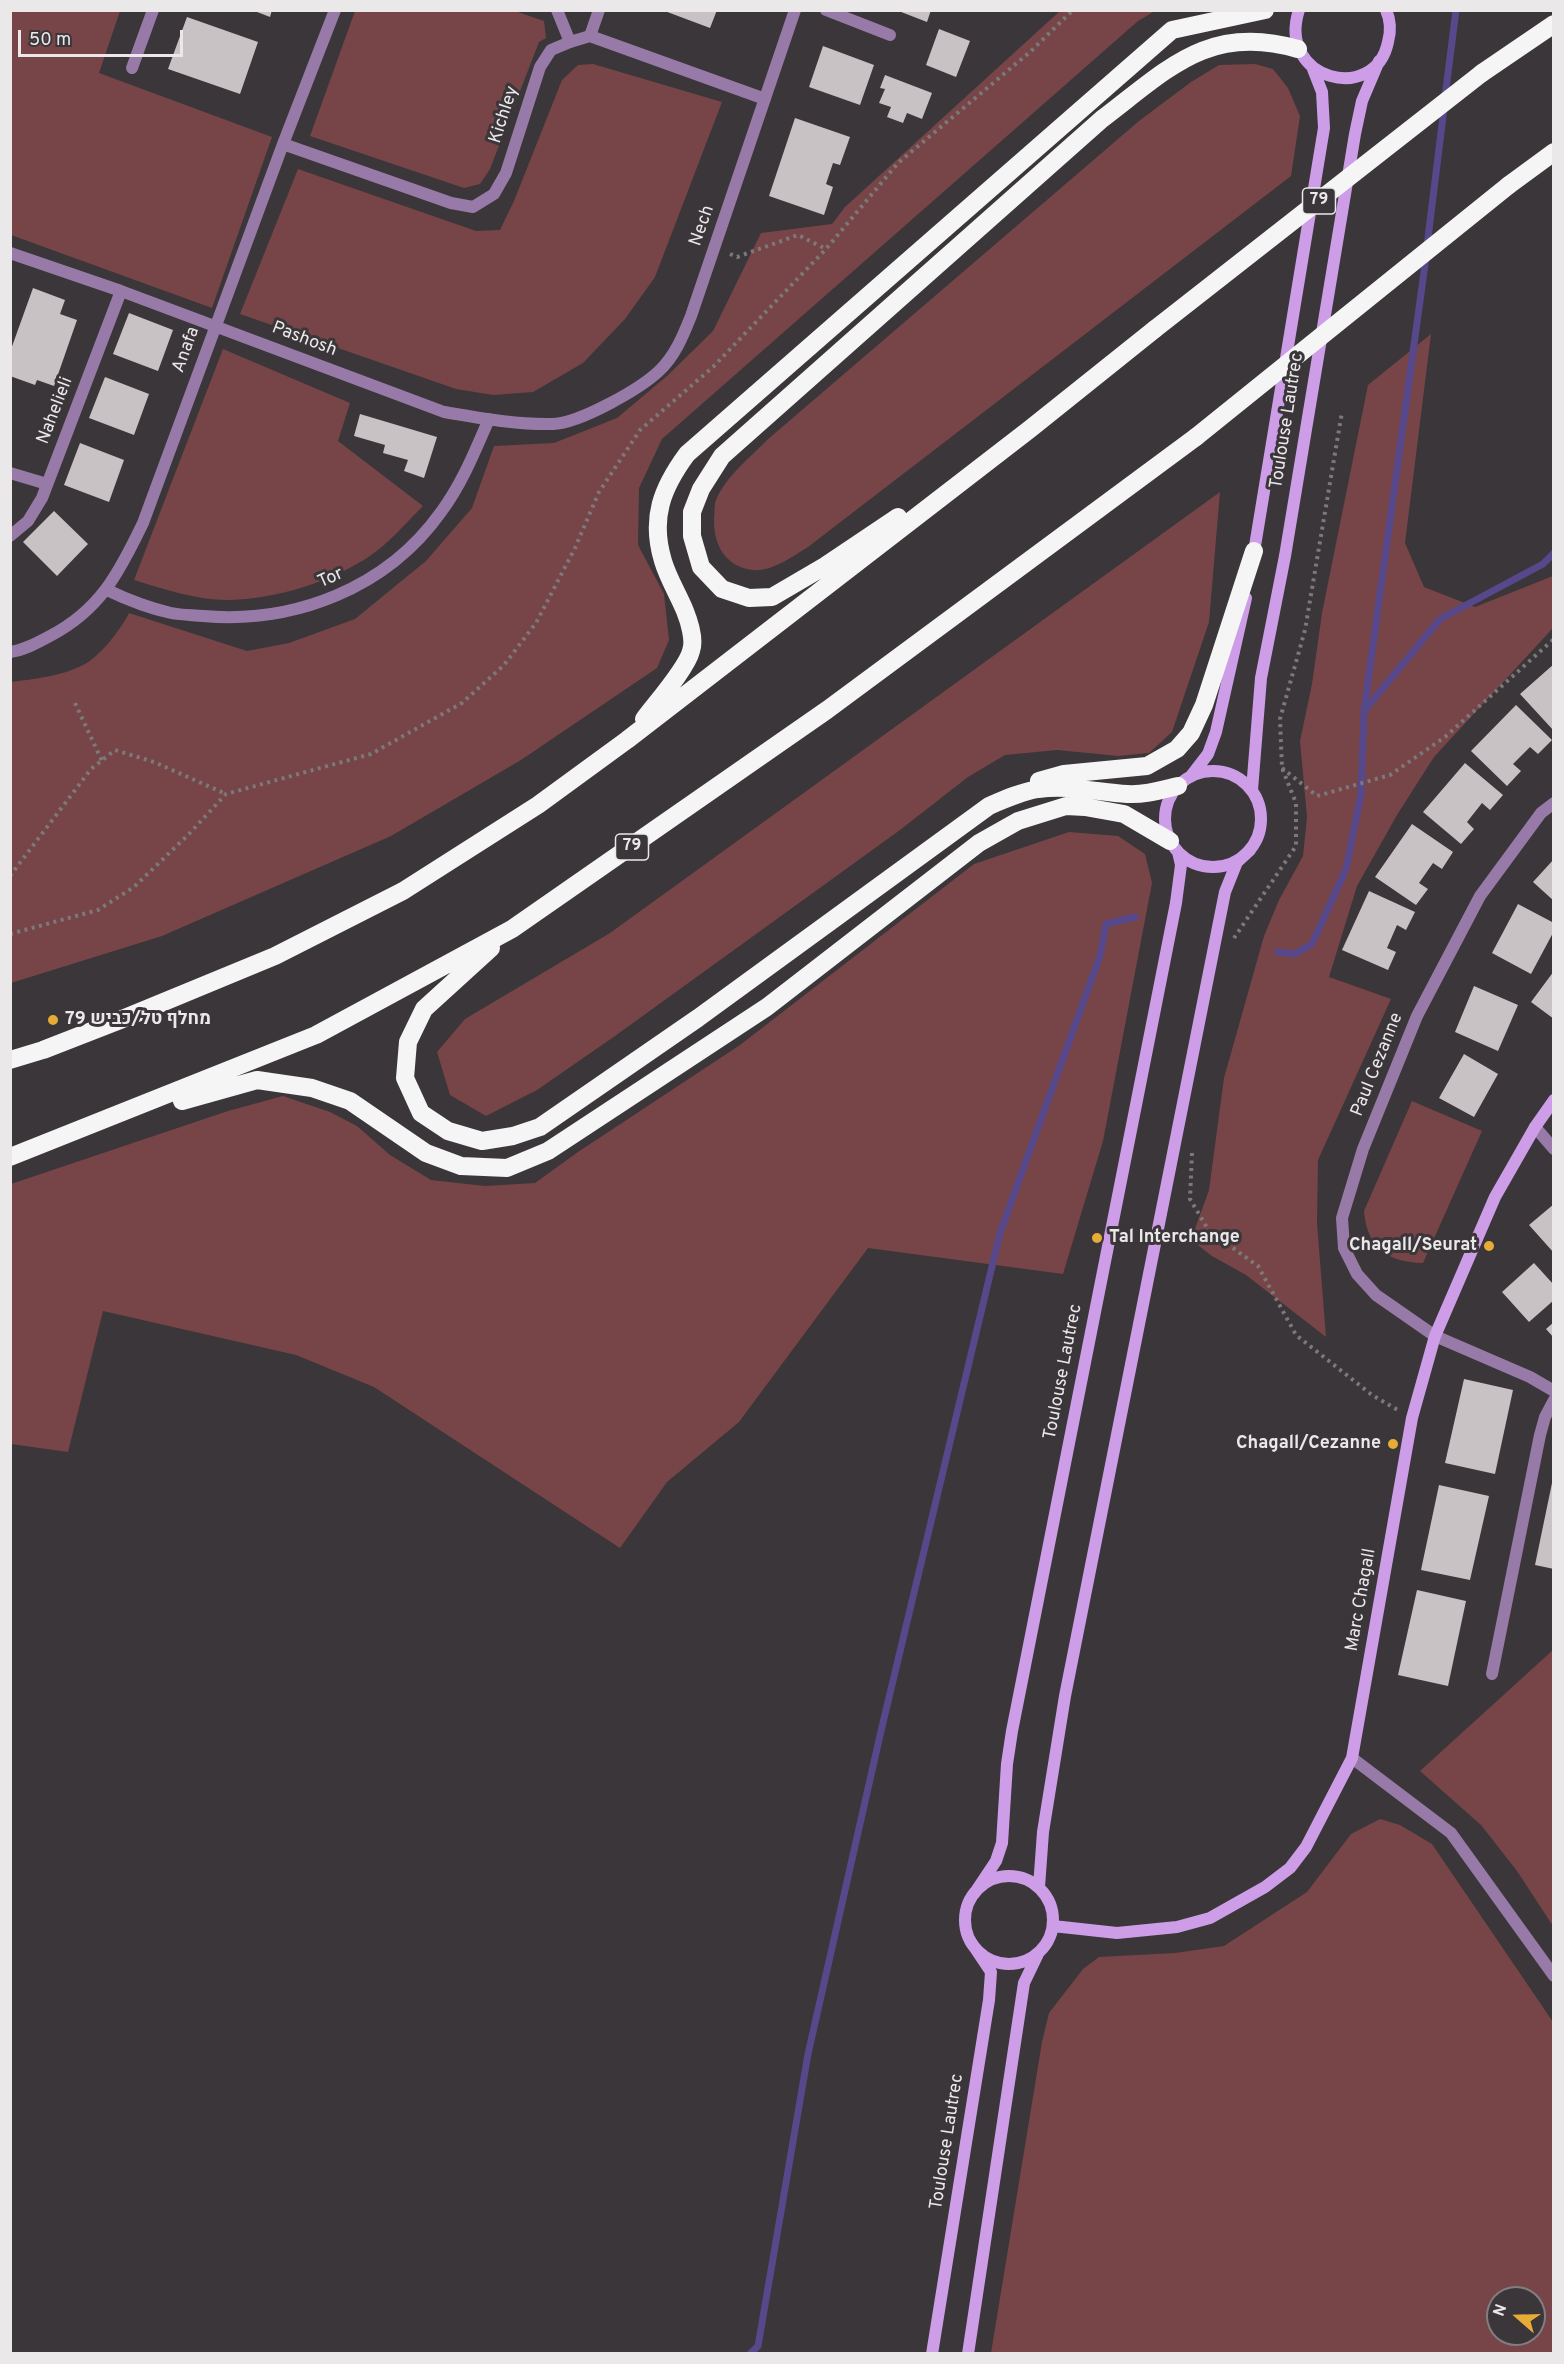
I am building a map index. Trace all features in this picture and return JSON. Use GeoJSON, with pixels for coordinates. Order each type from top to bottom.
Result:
{"type":"FeatureCollection","features":[{"type":"Feature","properties":{"kind":"highway"},"geometry":{"type":"LineString","coordinates":[[627,740],[692,651],[689,622],[663,562],[658,542],[657,518],[662,496],[672,474],[687,454],[1172,30],[1204,10]]}},
{"type":"Feature","properties":{"kind":"highway"},"geometry":{"type":"LineString","coordinates":[[1172,30],[1265,10]]}},
{"type":"Feature","properties":{"kind":"highway","name":"79"},"geometry":{"type":"LineString","coordinates":[[10,1060],[43,1050],[120,1020],[275,956],[403,891],[538,805],[627,740],[1029,429],[1482,73],[1554,24]]}},
{"type":"Feature","properties":{"kind":"highway"},"geometry":{"type":"LineString","coordinates":[[1029,429],[825,566],[772,597],[749,598],[722,589],[701,567],[692,536],[692,512],[701,489],[722,456],[1102,119],[1167,70],[1193,54],[1216,45],[1252,40],[1278,43],[1298,49]]}},
{"type":"Feature","properties":{"kind":"highway","name":"79"},"geometry":{"type":"LineString","coordinates":[[10,1157],[93,1126],[316,1035],[512,929],[827,710],[1196,437],[1509,185],[1554,152]]}},
{"type":"Feature","properties":{"kind":"highway"},"geometry":{"type":"LineString","coordinates":[[512,929],[424,1009],[408,1042],[405,1078],[421,1113],[447,1131],[482,1141],[513,1136],[540,1127],[698,1018],[989,806],[1016,789],[1064,774],[1147,766],[1164,759],[1177,749],[1191,733],[1204,705],[1254,551]]}},
{"type":"Feature","properties":{"kind":"highway"},"geometry":{"type":"LineString","coordinates":[[989,806],[1011,796],[1037,789],[1087,788],[1127,794],[1149,793],[1185,781]]}},
{"type":"Feature","properties":{"kind":"highway"},"geometry":{"type":"LineString","coordinates":[[93,1126],[257,1080],[312,1088],[350,1101],[426,1153],[461,1166],[507,1168],[548,1151],[767,1007],[979,843],[1018,820],[1066,806],[1086,807],[1124,814],[1174,846]]}},
{"type":"Feature","properties":{"kind":"main road"},"geometry":{"type":"LineString","coordinates":[[1298,49],[1295,22],[1299,10]]}},
{"type":"Feature","properties":{"kind":"main road","name":"Toulouse Lautrec"},"geometry":{"type":"LineString","coordinates":[[1252,790],[1261,678],[1285,556],[1355,134],[1362,101],[1387,48],[1390,32],[1386,10]]}},
{"type":"Feature","properties":{"kind":"main road","name":"Toulouse Lautrec"},"geometry":{"type":"LineString","coordinates":[[1185,781],[1208,754],[1216,732],[1240,631],[1324,128],[1322,92],[1313,69],[1298,49]]}},
{"type":"Feature","properties":{"kind":"main road"},"geometry":{"type":"LineString","coordinates":[[1313,69],[1326,76],[1355,77],[1368,71],[1379,62]]}},
{"type":"Feature","properties":{"kind":"main road"},"geometry":{"type":"LineString","coordinates":[[1039,1887],[1043,1832],[1065,1696],[1225,892],[1237,862],[1250,850],[1258,836],[1262,820],[1260,804],[1252,790],[1243,780],[1231,774],[1204,771],[1185,781],[1170,798],[1166,812],[1166,827],[1174,846],[1191,861],[1206,866],[1222,866],[1238,861],[1250,850]]}},
{"type":"Feature","properties":{"kind":"main road","name":"Toulouse Lautrec"},"geometry":{"type":"LineString","coordinates":[[974,1894],[996,1861],[1002,1843],[1006,1764],[1017,1698],[1176,903],[1181,865],[1174,846]]}},
{"type":"Feature","properties":{"kind":"main road","name":"Marc Chagall"},"geometry":{"type":"LineString","coordinates":[[1053,1926],[1117,1933],[1177,1927],[1210,1918],[1265,1887],[1290,1868],[1306,1847],[1352,1758],[1412,1418],[1435,1336],[1495,1197],[1535,1127],[1554,1100]]}},
{"type":"Feature","properties":{"kind":"main road"},"geometry":{"type":"LineString","coordinates":[[968,2354],[1024,1983],[1038,1954],[1051,1936],[1053,1926],[1053,1911],[1039,1887],[1012,1876],[984,1884],[974,1894],[965,1918],[966,1930],[971,1942],[989,1960],[1001,1964],[1021,1963],[1038,1954]]}},
{"type":"Feature","properties":{"kind":"main road","name":"Toulouse Lautrec"},"geometry":{"type":"LineString","coordinates":[[932,2354],[989,2000],[991,1972],[971,1942]]}},
{"type":"Feature","properties":{"kind":"street"},"geometry":{"type":"LineString","coordinates":[[132,68],[153,10]]}},
{"type":"Feature","properties":{"kind":"street","name":"Anafa"},"geometry":{"type":"LineString","coordinates":[[10,652],[42,640],[72,624],[107,590],[128,554],[143,523],[335,10]]}},
{"type":"Feature","properties":{"kind":"street"},"geometry":{"type":"LineString","coordinates":[[557,10],[570,42]]}},
{"type":"Feature","properties":{"kind":"street"},"geometry":{"type":"LineString","coordinates":[[599,10],[590,36],[765,99]]}},
{"type":"Feature","properties":{"kind":"street","name":"Nech"},"geometry":{"type":"LineString","coordinates":[[590,412],[621,398],[659,371],[677,348],[691,316],[795,10]]}},
{"type":"Feature","properties":{"kind":"street"},"geometry":{"type":"LineString","coordinates":[[826,10],[890,35]]}},
{"type":"Feature","properties":{"kind":"street","name":"Kichley"},"geometry":{"type":"LineString","coordinates":[[283,144],[451,203],[473,207],[494,194],[506,173],[540,67],[551,50],[590,36]]}},
{"type":"Feature","properties":{"kind":"street","name":"Pashosh"},"geometry":{"type":"LineString","coordinates":[[10,253],[121,291],[444,412],[489,419],[556,424],[590,412]]}},
{"type":"Feature","properties":{"kind":"street","name":"Nahelieli"},"geometry":{"type":"LineString","coordinates":[[10,536],[28,521],[47,484],[121,291]]}},
{"type":"Feature","properties":{"kind":"street","name":"Tor"},"geometry":{"type":"LineString","coordinates":[[107,590],[140,605],[173,614],[219,618],[280,613],[316,605],[352,590],[386,569],[417,542],[442,512],[467,469],[489,419]]}},
{"type":"Feature","properties":{"kind":"street"},"geometry":{"type":"LineString","coordinates":[[10,472],[47,484]]}},
{"type":"Feature","properties":{"kind":"street","name":"Paul Cezanne"},"geometry":{"type":"LineString","coordinates":[[1554,803],[1541,813],[1480,896],[1417,1016],[1363,1149],[1342,1218],[1344,1248],[1357,1274],[1376,1295],[1435,1336],[1530,1377],[1554,1391]]}},
{"type":"Feature","properties":{"kind":"street"},"geometry":{"type":"LineString","coordinates":[[1535,1127],[1554,1149]]}},
{"type":"Feature","properties":{"kind":"street"},"geometry":{"type":"LineString","coordinates":[[1492,1674],[1540,1436],[1545,1417],[1554,1400]]}},
{"type":"Feature","properties":{"kind":"street"},"geometry":{"type":"LineString","coordinates":[[1352,1758],[1451,1833],[1554,1976]]}},
{"type":"Feature","properties":{"kind":"path"},"geometry":{"type":"LineString","coordinates":[[10,934],[98,910],[134,887],[188,835],[226,794],[371,754],[462,703],[504,665],[536,623],[575,548],[599,492],[640,430],[713,367],[826,249],[898,164],[1030,52],[1073,10]]}},
{"type":"Feature","properties":{"kind":"path"},"geometry":{"type":"LineString","coordinates":[[714,247],[737,257],[798,235],[826,249]]}},
{"type":"Feature","properties":{"kind":"path"},"geometry":{"type":"LineString","coordinates":[[1282,768],[1317,796],[1390,775],[1445,737],[1554,639]]}},
{"type":"Feature","properties":{"kind":"path"},"geometry":{"type":"LineString","coordinates":[[75,703],[102,761]]}},
{"type":"Feature","properties":{"kind":"path"},"geometry":{"type":"LineString","coordinates":[[10,876],[91,769],[115,750],[154,762],[226,794]]}},
{"type":"Feature","properties":{"kind":"path"},"geometry":{"type":"LineString","coordinates":[[1258,1266],[1296,1335],[1372,1395],[1412,1418]]}},
{"type":"Feature","properties":{"kind":"shaded area"},"geometry":{"type":"Polygon","coordinates":[[[1061,10],[1155,11],[1138,21],[662,439],[639,488],[638,545],[664,594],[669,640],[657,668],[521,760],[391,836],[162,936],[11,983],[11,682],[57,674],[75,669],[90,661],[109,642],[129,613],[247,651],[289,643],[355,619],[426,561],[472,508],[494,446],[554,443],[617,418],[667,376],[713,331],[761,233],[832,224],[845,207],[1061,10]]]}},
{"type":"Feature","properties":{"kind":"shaded area"},"geometry":{"type":"Polygon","coordinates":[[[10,11],[120,11],[99,73],[272,137],[212,308],[11,235],[10,11]]]}},
{"type":"Feature","properties":{"kind":"shaded area"},"geometry":{"type":"Polygon","coordinates":[[[355,11],[515,11],[544,21],[546,38],[539,42],[490,169],[480,184],[464,188],[310,136],[355,11]]]}},
{"type":"Feature","properties":{"kind":"shaded area"},"geometry":{"type":"Polygon","coordinates":[[[593,64],[722,102],[655,277],[625,319],[583,363],[533,392],[493,395],[456,389],[240,314],[298,169],[476,231],[500,230],[514,201],[562,80],[578,65],[593,64]]]}},
{"type":"Feature","properties":{"kind":"shaded area"},"geometry":{"type":"Polygon","coordinates":[[[1255,64],[1273,69],[1288,88],[1300,116],[1291,176],[808,547],[768,569],[743,568],[728,559],[719,545],[714,528],[716,500],[732,475],[767,440],[1139,121],[1191,82],[1219,65],[1255,64]]]}},
{"type":"Feature","properties":{"kind":"shaded area"},"geometry":{"type":"Polygon","coordinates":[[[1431,334],[1405,543],[1424,587],[1475,607],[1553,576],[1553,628],[1434,757],[1397,815],[1357,886],[1329,977],[1391,999],[1318,1160],[1317,1223],[1326,1337],[1246,1275],[1212,1256],[1191,1240],[1209,1190],[1224,1078],[1264,936],[1279,900],[1303,856],[1307,817],[1300,741],[1312,684],[1322,613],[1368,385],[1431,334]]]}},
{"type":"Feature","properties":{"kind":"shaded area"},"geometry":{"type":"Polygon","coordinates":[[[223,349],[350,403],[338,441],[423,506],[391,539],[354,566],[320,582],[283,593],[246,599],[215,600],[134,580],[223,349]]]}},
{"type":"Feature","properties":{"kind":"shaded area"},"geometry":{"type":"Polygon","coordinates":[[[1220,492],[1209,622],[1172,732],[1149,753],[1118,756],[1057,750],[1005,755],[968,777],[900,830],[537,1090],[486,1116],[450,1095],[437,1052],[465,1019],[610,933],[1220,492]]]}},
{"type":"Feature","properties":{"kind":"shaded area"},"geometry":{"type":"Polygon","coordinates":[[[1069,832],[1118,836],[1145,854],[1152,883],[1103,1141],[1063,1274],[868,1248],[739,1422],[667,1482],[620,1548],[374,1387],[296,1355],[103,1311],[68,1452],[11,1444],[11,1184],[228,1111],[283,1096],[330,1112],[357,1126],[390,1155],[431,1180],[485,1186],[535,1183],[740,1045],[974,864],[1069,832]]]}},
{"type":"Feature","properties":{"kind":"shaded area"},"geometry":{"type":"Polygon","coordinates":[[[1412,1101],[1482,1131],[1423,1263],[1399,1260],[1381,1250],[1369,1235],[1364,1211],[1412,1101]]]}},
{"type":"Feature","properties":{"kind":"shaded area"},"geometry":{"type":"Polygon","coordinates":[[[1553,1650],[1553,1926],[1517,1871],[1481,1825],[1420,1771],[1553,1650]]]}},
{"type":"Feature","properties":{"kind":"shaded area"},"geometry":{"type":"Polygon","coordinates":[[[1380,1819],[1400,1825],[1432,1844],[1553,2022],[1553,2353],[991,2353],[1042,2042],[1049,2013],[1083,1969],[1099,1957],[1175,1953],[1224,1946],[1307,1892],[1351,1834],[1380,1819]]]}},
{"type":"Feature","properties":{"kind":"building"},"geometry":{"type":"Polygon","coordinates":[[[252,10],[272,10],[270,17],[252,10]]]}},
{"type":"Feature","properties":{"kind":"building"},"geometry":{"type":"Polygon","coordinates":[[[662,10],[717,10],[710,28],[662,10]]]}},
{"type":"Feature","properties":{"kind":"building"},"geometry":{"type":"Polygon","coordinates":[[[896,10],[931,10],[927,22],[896,10]]]}},
{"type":"Feature","properties":{"kind":"building"},"geometry":{"type":"Polygon","coordinates":[[[187,17],[258,42],[240,94],[168,69],[187,17]]]}},
{"type":"Feature","properties":{"kind":"building"},"geometry":{"type":"Polygon","coordinates":[[[939,29],[970,41],[956,77],[926,65],[939,29]]]}},
{"type":"Feature","properties":{"kind":"building"},"geometry":{"type":"Polygon","coordinates":[[[823,46],[874,65],[860,105],[809,87],[823,46]]]}},
{"type":"Feature","properties":{"kind":"building"},"geometry":{"type":"Polygon","coordinates":[[[885,75],[932,93],[922,119],[907,113],[903,123],[887,117],[891,107],[879,103],[885,89],[880,88],[885,75]]]}},
{"type":"Feature","properties":{"kind":"building"},"geometry":{"type":"Polygon","coordinates":[[[795,118],[850,137],[840,165],[833,163],[826,184],[833,187],[824,215],[769,196],[795,118]]]}},
{"type":"Feature","properties":{"kind":"building"},"geometry":{"type":"Polygon","coordinates":[[[33,288],[65,300],[60,314],[77,320],[54,386],[37,380],[35,385],[10,376],[10,352],[33,288]]]}},
{"type":"Feature","properties":{"kind":"building"},"geometry":{"type":"Polygon","coordinates":[[[129,313],[173,330],[158,371],[113,354],[129,313]]]}},
{"type":"Feature","properties":{"kind":"building"},"geometry":{"type":"Polygon","coordinates":[[[105,377],[149,394],[134,435],[89,418],[105,377]]]}},
{"type":"Feature","properties":{"kind":"building"},"geometry":{"type":"Polygon","coordinates":[[[360,414],[437,437],[424,478],[404,471],[408,460],[383,453],[385,445],[354,436],[360,414]]]}},
{"type":"Feature","properties":{"kind":"building"},"geometry":{"type":"Polygon","coordinates":[[[80,443],[124,460],[109,502],[64,485],[80,443]]]}},
{"type":"Feature","properties":{"kind":"building"},"geometry":{"type":"Polygon","coordinates":[[[54,511],[88,544],[57,576],[23,542],[54,511]]]}},
{"type":"Feature","properties":{"kind":"building"},"geometry":{"type":"Polygon","coordinates":[[[1554,664],[1554,731],[1520,694],[1554,664]]]}},
{"type":"Feature","properties":{"kind":"building"},"geometry":{"type":"Polygon","coordinates":[[[1516,705],[1552,740],[1538,754],[1530,747],[1513,764],[1521,771],[1507,786],[1471,751],[1516,705]]]}},
{"type":"Feature","properties":{"kind":"building"},"geometry":{"type":"Polygon","coordinates":[[[1465,763],[1503,795],[1490,810],[1482,803],[1467,822],[1474,829],[1461,844],[1423,812],[1465,763]]]}},
{"type":"Feature","properties":{"kind":"building"},"geometry":{"type":"Polygon","coordinates":[[[1412,824],[1453,852],[1442,869],[1433,863],[1419,883],[1428,889],[1416,905],[1375,877],[1412,824]]]}},
{"type":"Feature","properties":{"kind":"building"},"geometry":{"type":"Polygon","coordinates":[[[1554,859],[1554,901],[1533,882],[1554,859]]]}},
{"type":"Feature","properties":{"kind":"building"},"geometry":{"type":"Polygon","coordinates":[[[1369,891],[1415,912],[1406,930],[1397,925],[1387,948],[1396,952],[1388,970],[1342,950],[1369,891]]]}},
{"type":"Feature","properties":{"kind":"building"},"geometry":{"type":"Polygon","coordinates":[[[1518,904],[1554,923],[1554,931],[1531,974],[1492,953],[1518,904]]]}},
{"type":"Feature","properties":{"kind":"building"},"geometry":{"type":"Polygon","coordinates":[[[1554,971],[1554,1019],[1531,1002],[1554,971]]]}},
{"type":"Feature","properties":{"kind":"building"},"geometry":{"type":"Polygon","coordinates":[[[1474,986],[1518,1005],[1498,1051],[1455,1032],[1474,986]]]}},
{"type":"Feature","properties":{"kind":"building"},"geometry":{"type":"Polygon","coordinates":[[[1464,1054],[1498,1074],[1474,1117],[1439,1098],[1464,1054]]]}},
{"type":"Feature","properties":{"kind":"building"},"geometry":{"type":"Polygon","coordinates":[[[1554,1204],[1554,1253],[1529,1225],[1554,1204]]]}},
{"type":"Feature","properties":{"kind":"building"},"geometry":{"type":"Polygon","coordinates":[[[1534,1263],[1554,1285],[1554,1300],[1529,1322],[1502,1292],[1534,1263]]]}},
{"type":"Feature","properties":{"kind":"building"},"geometry":{"type":"Polygon","coordinates":[[[1554,1322],[1554,1338],[1546,1329],[1554,1322]]]}},
{"type":"Feature","properties":{"kind":"building"},"geometry":{"type":"Polygon","coordinates":[[[1464,1379],[1513,1390],[1495,1474],[1445,1463],[1464,1379]]]}},
{"type":"Feature","properties":{"kind":"building"},"geometry":{"type":"Polygon","coordinates":[[[1552,1483],[1554,1483],[1554,1569],[1535,1565],[1552,1483]]]}},
{"type":"Feature","properties":{"kind":"building"},"geometry":{"type":"Polygon","coordinates":[[[1439,1485],[1489,1496],[1470,1580],[1421,1570],[1439,1485]]]}},
{"type":"Feature","properties":{"kind":"building"},"geometry":{"type":"Polygon","coordinates":[[[1417,1590],[1466,1601],[1448,1686],[1398,1675],[1417,1590]]]}},
{"type":"Feature","properties":{"kind":"waterway"},"geometry":{"type":"LineString","coordinates":[[1445,97],[1456,10]]}},
{"type":"Feature","properties":{"kind":"waterway"},"geometry":{"type":"LineString","coordinates":[[1427,246],[1444,108]]}},
{"type":"Feature","properties":{"kind":"waterway"},"geometry":{"type":"LineString","coordinates":[[1364,711],[1426,257]]}},
{"type":"Feature","properties":{"kind":"waterway"},"geometry":{"type":"LineString","coordinates":[[1278,952],[1295,954],[1312,944],[1346,869],[1361,794],[1364,711],[1440,619],[1543,564],[1554,553]]}},
{"type":"Feature","properties":{"kind":"waterway"},"geometry":{"type":"LineString","coordinates":[[750,2354],[758,2346],[808,2054],[881,1731],[1000,1233],[1100,956],[1106,924],[1135,917]]}},
{"type":"Feature","properties":{"kind":"place","name":"מחלף טל/כביש 79"},"geometry":{"type":"Point","coordinates":[53,1020]}},
{"type":"Feature","properties":{"kind":"place","name":"Tal Interchange"},"geometry":{"type":"Point","coordinates":[1097,1238]}},
{"type":"Feature","properties":{"kind":"place","name":"Chagall/Seurat"},"geometry":{"type":"Point","coordinates":[1489,1246]}},
{"type":"Feature","properties":{"kind":"place","name":"Chagall/Cezanne"},"geometry":{"type":"Point","coordinates":[1393,1444]}}]}
